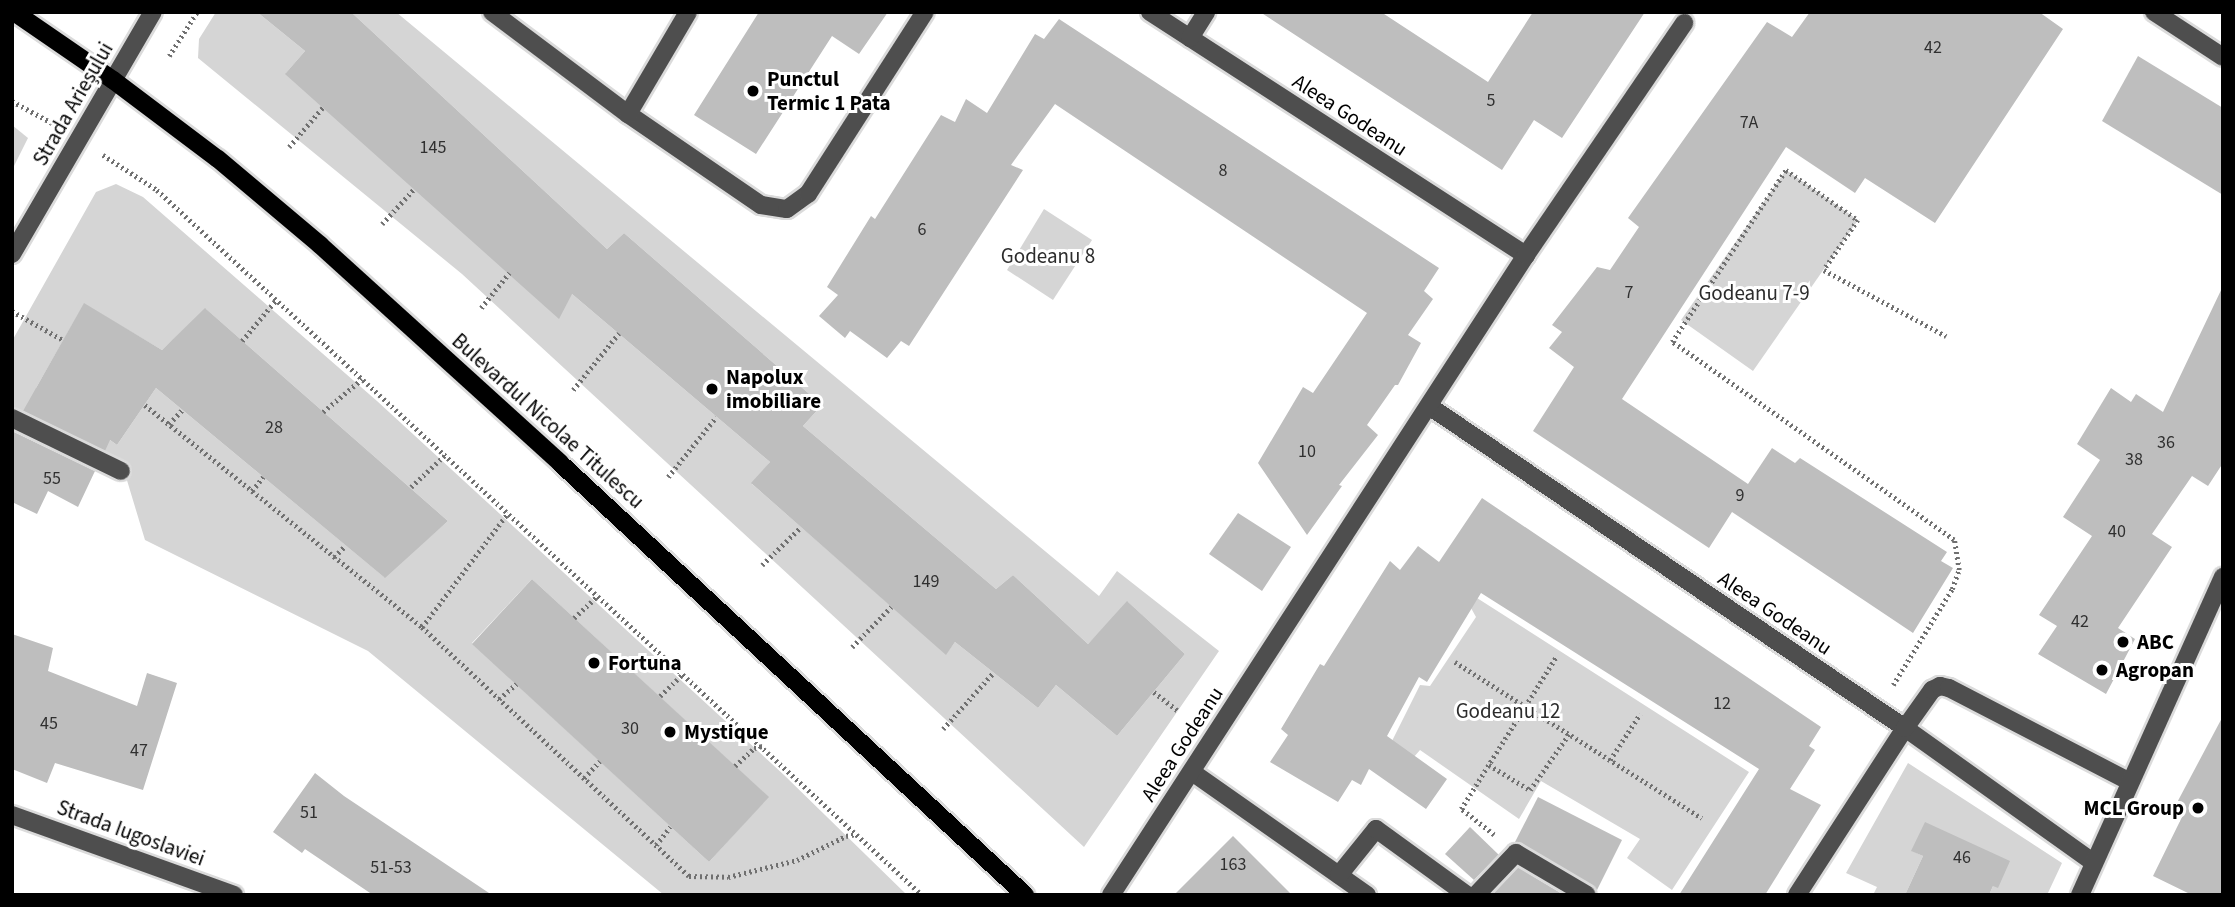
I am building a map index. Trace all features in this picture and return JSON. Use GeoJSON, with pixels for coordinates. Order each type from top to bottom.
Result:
{"type":"FeatureCollection","features":[{"type":"Feature","properties":{"kind":"main road","name":"Bulevardul Nicolae Titulescu"},"geometry":{"type":"LineString","coordinates":[[14,12],[114,80],[218,159],[320,245],[560,463],[1025,895]]}},
{"type":"Feature","properties":{"kind":"street","name":"Strada Arieșului"},"geometry":{"type":"LineString","coordinates":[[12,254],[153,12]]}},
{"type":"Feature","properties":{"kind":"street"},"geometry":{"type":"LineString","coordinates":[[492,12],[628,114],[761,205],[787,209],[808,194],[925,12]]}},
{"type":"Feature","properties":{"kind":"street"},"geometry":{"type":"LineString","coordinates":[[628,114],[688,12]]}},
{"type":"Feature","properties":{"kind":"street","name":"Aleea Godeanu"},"geometry":{"type":"LineString","coordinates":[[1150,12],[1526,255]]}},
{"type":"Feature","properties":{"kind":"street"},"geometry":{"type":"LineString","coordinates":[[1190,38],[1206,12]]}},
{"type":"Feature","properties":{"kind":"street"},"geometry":{"type":"LineString","coordinates":[[2154,12],[2223,57]]}},
{"type":"Feature","properties":{"kind":"street","name":"Aleea Godeanu"},"geometry":{"type":"LineString","coordinates":[[1111,895],[1526,255],[1684,23]]}},
{"type":"Feature","properties":{"kind":"street","name":"Aleea Godeanu"},"geometry":{"type":"LineString","coordinates":[[1429,406],[1905,728],[2094,863]]}},
{"type":"Feature","properties":{"kind":"street"},"geometry":{"type":"LineString","coordinates":[[12,418],[121,471]]}},
{"type":"Feature","properties":{"kind":"street"},"geometry":{"type":"LineString","coordinates":[[2080,895],[2130,782],[2217,603],[2223,577]]}},
{"type":"Feature","properties":{"kind":"street"},"geometry":{"type":"LineString","coordinates":[[1797,895],[1905,728],[1932,690],[1940,686],[1949,688],[2130,782]]}},
{"type":"Feature","properties":{"kind":"street"},"geometry":{"type":"LineString","coordinates":[[1192,772],[1367,895]]}},
{"type":"Feature","properties":{"kind":"street","name":"Strada Iugoslaviei"},"geometry":{"type":"LineString","coordinates":[[12,815],[234,895]]}},
{"type":"Feature","properties":{"kind":"street"},"geometry":{"type":"LineString","coordinates":[[1339,875],[1376,829],[1467,895]]}},
{"type":"Feature","properties":{"kind":"street"},"geometry":{"type":"LineString","coordinates":[[1476,895],[1516,853],[1587,895]]}},
{"type":"Feature","properties":{"kind":"path"},"geometry":{"type":"LineString","coordinates":[[169,56],[197,12]]}},
{"type":"Feature","properties":{"kind":"path"},"geometry":{"type":"LineString","coordinates":[[12,101],[79,139],[157,190],[922,895]]}},
{"type":"Feature","properties":{"kind":"path"},"geometry":{"type":"LineString","coordinates":[[289,147],[323,107]]}},
{"type":"Feature","properties":{"kind":"path"},"geometry":{"type":"LineString","coordinates":[[1877,710],[1952,589],[1959,570],[1954,540],[1672,342],[1786,170],[1858,220],[1824,270],[1946,335]]}},
{"type":"Feature","properties":{"kind":"path"},"geometry":{"type":"LineString","coordinates":[[382,224],[414,188]]}},
{"type":"Feature","properties":{"kind":"path"},"geometry":{"type":"LineString","coordinates":[[481,308],[509,274]]}},
{"type":"Feature","properties":{"kind":"path"},"geometry":{"type":"LineString","coordinates":[[242,341],[276,300]]}},
{"type":"Feature","properties":{"kind":"path"},"geometry":{"type":"LineString","coordinates":[[12,311],[63,340]]}},
{"type":"Feature","properties":{"kind":"path"},"geometry":{"type":"LineString","coordinates":[[573,390],[619,333]]}},
{"type":"Feature","properties":{"kind":"path"},"geometry":{"type":"LineString","coordinates":[[323,412],[362,379]]}},
{"type":"Feature","properties":{"kind":"path"},"geometry":{"type":"LineString","coordinates":[[145,404],[422,627],[689,876],[728,877],[797,860],[846,835],[856,834]]}},
{"type":"Feature","properties":{"kind":"path"},"geometry":{"type":"LineString","coordinates":[[169,424],[182,410]]}},
{"type":"Feature","properties":{"kind":"path"},"geometry":{"type":"LineString","coordinates":[[668,477],[716,417]]}},
{"type":"Feature","properties":{"kind":"path"},"geometry":{"type":"LineString","coordinates":[[411,487],[445,455]]}},
{"type":"Feature","properties":{"kind":"path"},"geometry":{"type":"LineString","coordinates":[[252,491],[263,477]]}},
{"type":"Feature","properties":{"kind":"path"},"geometry":{"type":"LineString","coordinates":[[422,627],[508,513]]}},
{"type":"Feature","properties":{"kind":"path"},"geometry":{"type":"LineString","coordinates":[[762,565],[801,527]]}},
{"type":"Feature","properties":{"kind":"path"},"geometry":{"type":"LineString","coordinates":[[334,557],[345,546]]}},
{"type":"Feature","properties":{"kind":"path"},"geometry":{"type":"LineString","coordinates":[[574,618],[598,596]]}},
{"type":"Feature","properties":{"kind":"path"},"geometry":{"type":"LineString","coordinates":[[852,647],[891,607]]}},
{"type":"Feature","properties":{"kind":"path"},"geometry":{"type":"LineString","coordinates":[[1516,853],[1461,809],[1556,657]]}},
{"type":"Feature","properties":{"kind":"path"},"geometry":{"type":"LineString","coordinates":[[1455,662],[1702,818]]}},
{"type":"Feature","properties":{"kind":"path"},"geometry":{"type":"LineString","coordinates":[[943,729],[993,673]]}},
{"type":"Feature","properties":{"kind":"path"},"geometry":{"type":"LineString","coordinates":[[660,696],[683,674]]}},
{"type":"Feature","properties":{"kind":"path"},"geometry":{"type":"LineString","coordinates":[[499,699],[516,684]]}},
{"type":"Feature","properties":{"kind":"path"},"geometry":{"type":"LineString","coordinates":[[1154,692],[1178,711]]}},
{"type":"Feature","properties":{"kind":"path"},"geometry":{"type":"LineString","coordinates":[[1610,760],[1640,714]]}},
{"type":"Feature","properties":{"kind":"path"},"geometry":{"type":"LineString","coordinates":[[1489,765],[1530,790],[1569,734]]}},
{"type":"Feature","properties":{"kind":"path"},"geometry":{"type":"LineString","coordinates":[[735,766],[754,748],[762,746]]}},
{"type":"Feature","properties":{"kind":"path"},"geometry":{"type":"LineString","coordinates":[[584,778],[600,761]]}},
{"type":"Feature","properties":{"kind":"path"},"geometry":{"type":"LineString","coordinates":[[656,845],[670,827]]}},
{"type":"Feature","properties":{"kind":"green space"},"geometry":{"type":"Polygon","coordinates":[[[216,12],[257,12],[305,51],[286,73],[572,294],[770,462],[752,484],[946,654],[955,642],[1038,708],[1056,685],[1117,736],[1185,654],[1128,602],[1088,644],[1013,575],[996,589],[803,426],[822,405],[624,233],[607,249],[351,12],[396,12],[1099,596],[1117,571],[1219,651],[1084,847],[462,274],[198,58],[199,39],[216,12]]]}},
{"type":"Feature","properties":{"kind":"green space"},"geometry":{"type":"Polygon","coordinates":[[[12,125],[28,138],[12,170],[12,125]]]}},
{"type":"Feature","properties":{"kind":"green space","name":"Godeanu 7-9"},"geometry":{"type":"Polygon","coordinates":[[[1786,170],[1858,220],[1753,371],[1681,320],[1786,170]]]}},
{"type":"Feature","properties":{"kind":"green space"},"geometry":{"type":"Polygon","coordinates":[[[116,184],[143,197],[377,401],[784,775],[907,895],[664,895],[368,651],[145,540],[126,477],[12,421],[12,341],[96,192],[116,184]],[[84,304],[36,388],[117,445],[156,388],[384,577],[448,521],[206,309],[162,350],[84,304]],[[532,579],[472,643],[709,862],[768,797],[532,579]]]}},
{"type":"Feature","properties":{"kind":"green space","name":"Godeanu 8"},"geometry":{"type":"Polygon","coordinates":[[[1044,209],[1092,240],[1053,300],[1007,270],[1044,209]]]}},
{"type":"Feature","properties":{"kind":"green space","name":"Godeanu 12"},"geometry":{"type":"Polygon","coordinates":[[[1477,598],[1749,772],[1672,890],[1627,858],[1640,839],[1541,781],[1519,819],[1420,750],[1406,766],[1387,751],[1420,685],[1430,686],[1476,617],[1471,608],[1477,598]]]}},
{"type":"Feature","properties":{"kind":"green space"},"geometry":{"type":"Polygon","coordinates":[[[1908,763],[2062,863],[2047,895],[1989,895],[2005,859],[1912,851],[1923,856],[1905,895],[1873,895],[1877,887],[1846,873],[1908,763]]]}},
{"type":"Feature","properties":{"kind":"building"},"geometry":{"type":"Polygon","coordinates":[[[257,12],[351,12],[607,249],[624,233],[822,405],[803,426],[996,589],[1013,575],[1088,644],[1127,601],[1185,654],[1117,736],[1056,685],[1038,708],[955,642],[946,655],[751,483],[770,462],[572,294],[559,319],[285,74],[305,51],[257,12]]]}},
{"type":"Feature","properties":{"kind":"building","name":"Punctul Termic 1 Pata"},"geometry":{"type":"Polygon","coordinates":[[[759,12],[888,12],[859,54],[832,36],[756,154],[694,115],[759,12]]]}},
{"type":"Feature","properties":{"kind":"building"},"geometry":{"type":"Polygon","coordinates":[[[1260,12],[1381,12],[1488,82],[1533,12],[1645,12],[1562,138],[1534,120],[1502,170],[1260,12]]]}},
{"type":"Feature","properties":{"kind":"building"},"geometry":{"type":"Polygon","coordinates":[[[1810,12],[2039,12],[2063,29],[1935,223],[1865,178],[1855,193],[1786,147],[1622,399],[1748,484],[1772,448],[1795,463],[1800,458],[1947,552],[1941,561],[1953,568],[1913,633],[1732,512],[1709,548],[1533,431],[1574,367],[1549,348],[1562,332],[1552,325],[1597,267],[1610,270],[1639,227],[1628,218],[1767,22],[1792,37],[1810,12]]]}},
{"type":"Feature","properties":{"kind":"building"},"geometry":{"type":"Polygon","coordinates":[[[1059,19],[1439,268],[1424,291],[1433,299],[1408,335],[1421,343],[1398,385],[1395,385],[1367,425],[1378,435],[1339,485],[1342,486],[1307,535],[1258,463],[1303,387],[1313,393],[1367,313],[1055,104],[1011,165],[1023,170],[909,346],[901,341],[887,358],[850,331],[845,338],[819,316],[838,295],[827,287],[871,216],[875,219],[941,115],[955,122],[966,99],[987,113],[1035,34],[1044,39],[1059,19]]]}},
{"type":"Feature","properties":{"kind":"building"},"geometry":{"type":"Polygon","coordinates":[[[2138,56],[2223,108],[2223,195],[2102,121],[2138,56]]]}},
{"type":"Feature","properties":{"kind":"building"},"geometry":{"type":"Polygon","coordinates":[[[2223,286],[2223,463],[2208,486],[2192,476],[2152,534],[2172,547],[2118,628],[2135,639],[2106,694],[2038,654],[2057,626],[2039,615],[2092,536],[2063,517],[2100,460],[2077,444],[2111,388],[2131,402],[2136,394],[2163,412],[2223,286]]]}},
{"type":"Feature","properties":{"kind":"building"},"geometry":{"type":"Polygon","coordinates":[[[84,303],[162,350],[205,308],[448,521],[385,578],[156,388],[117,445],[110,440],[105,451],[23,411],[84,303]]]}},
{"type":"Feature","properties":{"kind":"building"},"geometry":{"type":"Polygon","coordinates":[[[12,431],[95,471],[78,507],[48,491],[37,514],[12,502],[12,431]]]}},
{"type":"Feature","properties":{"kind":"building"},"geometry":{"type":"Polygon","coordinates":[[[1482,498],[1821,727],[1809,746],[1815,750],[1790,789],[1821,805],[1765,895],[1679,895],[1759,769],[1481,593],[1427,682],[1419,677],[1387,736],[1447,779],[1426,809],[1369,769],[1361,785],[1352,780],[1338,802],[1270,762],[1288,735],[1281,729],[1320,664],[1324,666],[1390,561],[1400,570],[1418,546],[1439,562],[1482,498]]]}},
{"type":"Feature","properties":{"kind":"building"},"geometry":{"type":"Polygon","coordinates":[[[1238,513],[1291,547],[1262,591],[1209,554],[1238,513]]]}},
{"type":"Feature","properties":{"kind":"building"},"geometry":{"type":"Polygon","coordinates":[[[532,579],[769,797],[709,862],[472,644],[532,579]]]}},
{"type":"Feature","properties":{"kind":"building"},"geometry":{"type":"Polygon","coordinates":[[[12,634],[53,648],[48,671],[137,706],[147,673],[177,683],[143,790],[55,763],[47,783],[12,769],[12,634]]]}},
{"type":"Feature","properties":{"kind":"building"},"geometry":{"type":"Polygon","coordinates":[[[2223,716],[2223,895],[2192,895],[2153,876],[2182,817],[2172,812],[2223,716]]]}},
{"type":"Feature","properties":{"kind":"building"},"geometry":{"type":"Polygon","coordinates":[[[315,773],[344,796],[492,895],[373,895],[305,849],[302,853],[273,832],[315,773]]]}},
{"type":"Feature","properties":{"kind":"building"},"geometry":{"type":"Polygon","coordinates":[[[1538,797],[1622,840],[1597,890],[1515,842],[1538,797]]]}},
{"type":"Feature","properties":{"kind":"building"},"geometry":{"type":"Polygon","coordinates":[[[1925,822],[2010,861],[1998,888],[1993,886],[1989,895],[1905,895],[1923,856],[1911,851],[1925,822]]]}},
{"type":"Feature","properties":{"kind":"building"},"geometry":{"type":"Polygon","coordinates":[[[1470,827],[1499,855],[1474,880],[1445,854],[1470,827]]]}},
{"type":"Feature","properties":{"kind":"building"},"geometry":{"type":"Polygon","coordinates":[[[1233,836],[1292,895],[1174,895],[1233,836]]]}},
{"type":"Feature","properties":{"kind":"building"},"geometry":{"type":"Polygon","coordinates":[[[1518,867],[1564,895],[1492,895],[1518,867]]]}},
{"type":"Feature","properties":{"kind":"place","name":"Punctul Termic 1 Pata"},"geometry":{"type":"Point","coordinates":[753,91]}},
{"type":"Feature","properties":{"kind":"place","name":"Napolux imobiliare"},"geometry":{"type":"Point","coordinates":[712,389]}},
{"type":"Feature","properties":{"kind":"place","name":"ABC"},"geometry":{"type":"Point","coordinates":[2123,642]}},
{"type":"Feature","properties":{"kind":"place","name":"Fortuna"},"geometry":{"type":"Point","coordinates":[594,663]}},
{"type":"Feature","properties":{"kind":"place","name":"Agropan"},"geometry":{"type":"Point","coordinates":[2102,670]}},
{"type":"Feature","properties":{"kind":"place","name":"Mystique"},"geometry":{"type":"Point","coordinates":[670,732]}},
{"type":"Feature","properties":{"kind":"place","name":"MCL Group"},"geometry":{"type":"Point","coordinates":[2198,808]}}]}
